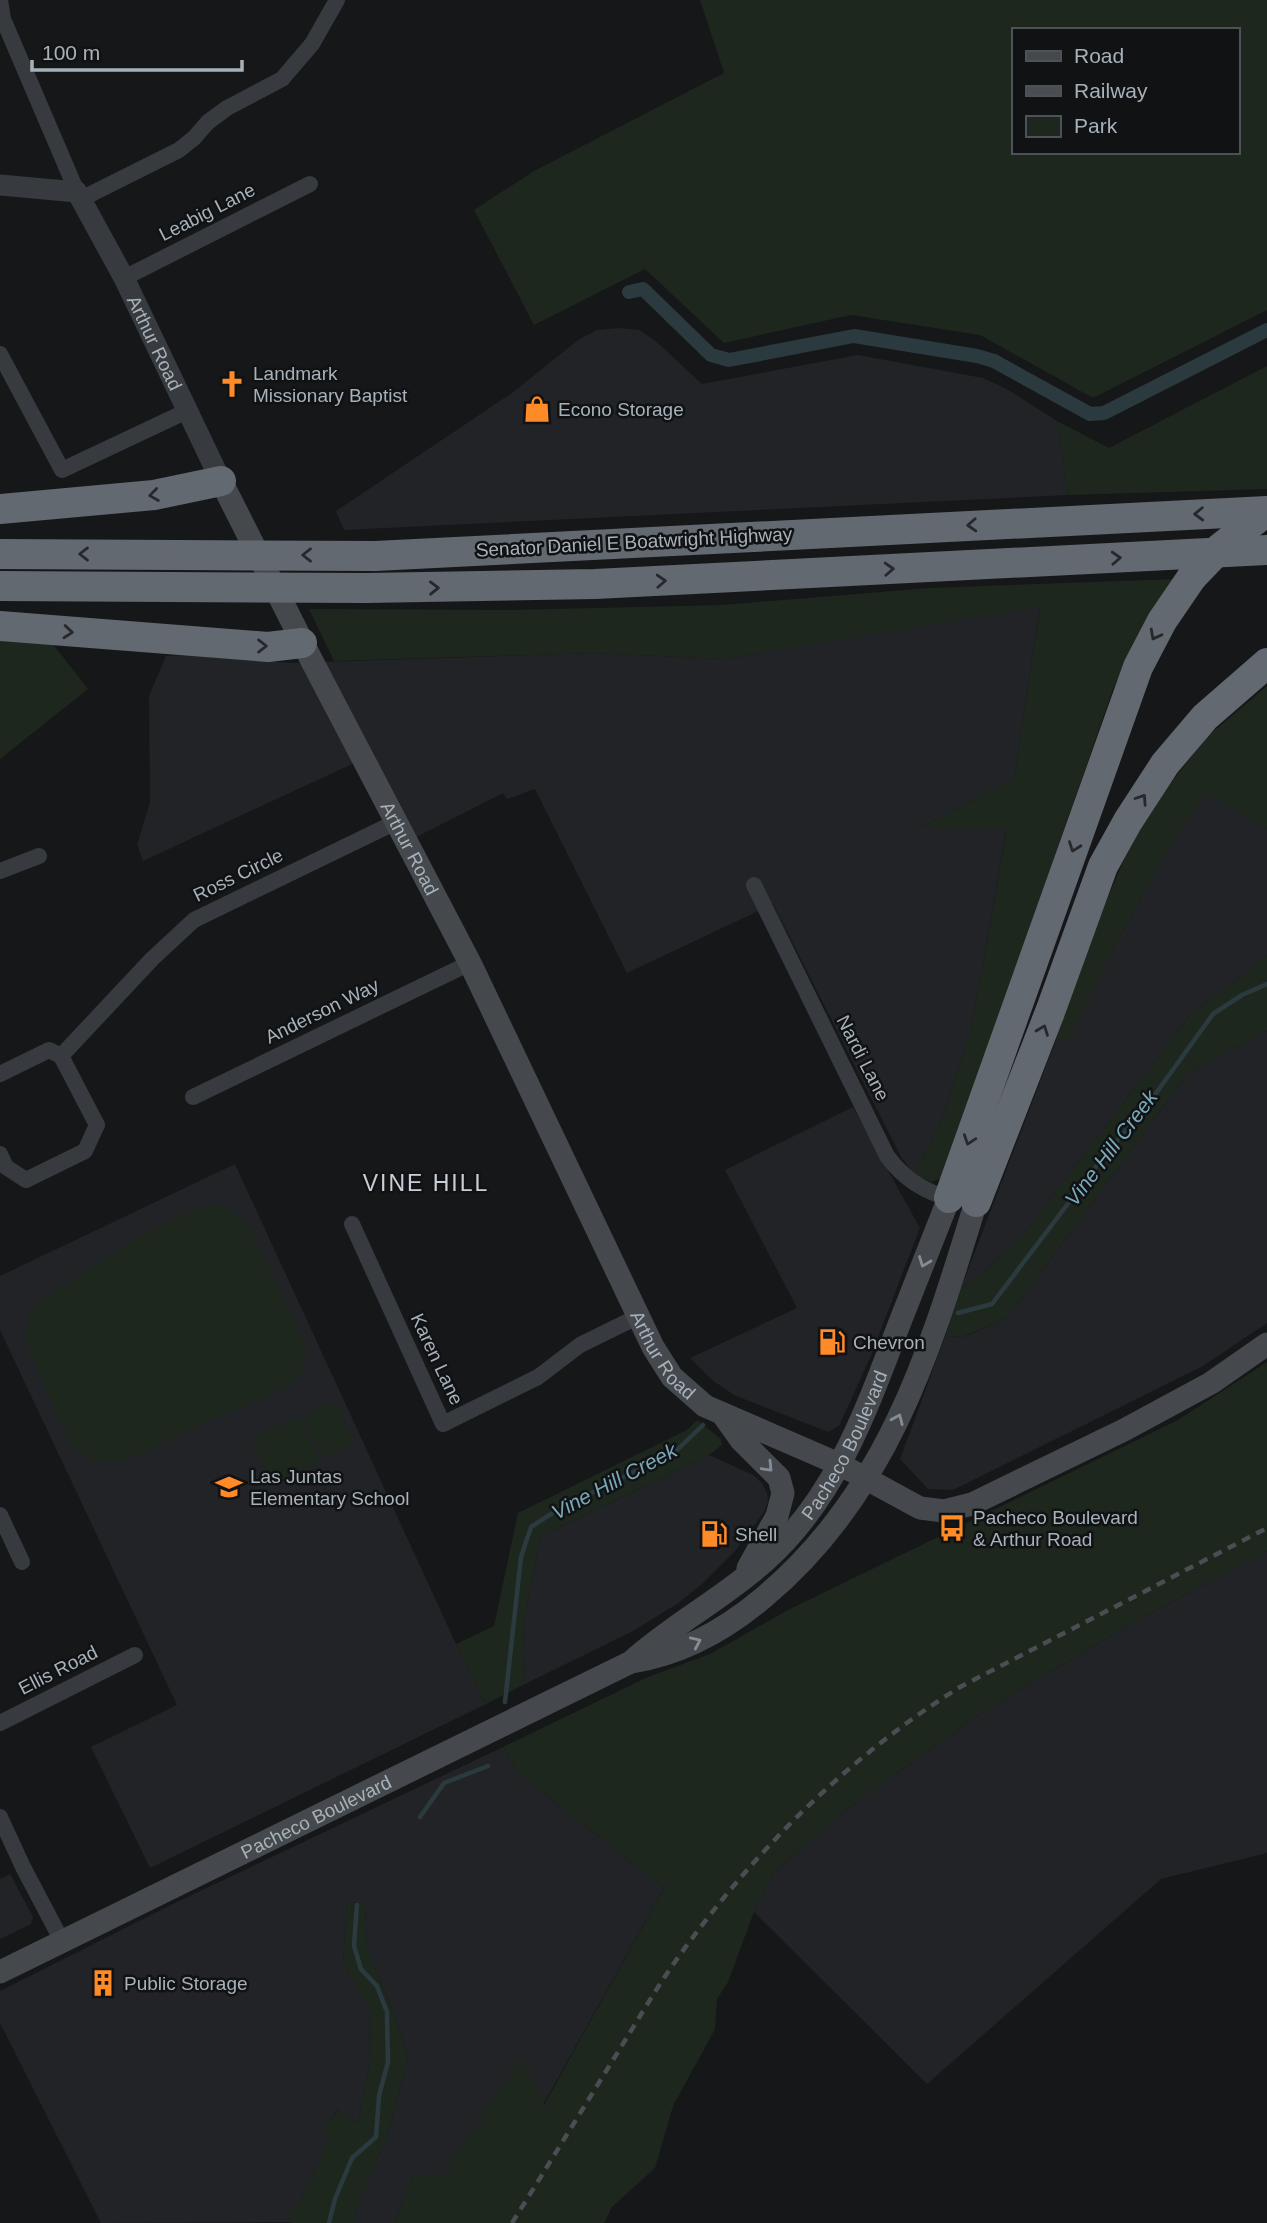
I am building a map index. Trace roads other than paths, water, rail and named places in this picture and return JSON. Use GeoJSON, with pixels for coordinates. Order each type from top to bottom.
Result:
{"type":"FeatureCollection","features":[{"type":"Feature","properties":{"kind":"highway"},"geometry":{"type":"LineString","coordinates":[[0,509],[154,495],[221,481]]}},
{"type":"Feature","properties":{"kind":"highway"},"geometry":{"type":"LineString","coordinates":[[963,1200],[1138,667],[1162,621],[1192,577],[1220,548],[1267,511]]}},
{"type":"Feature","properties":{"kind":"highway","name":"Senator Daniel E Boatwright Highway"},"geometry":{"type":"LineString","coordinates":[[0,554],[375,556],[1267,511]]}},
{"type":"Feature","properties":{"kind":"highway","name":"Senator Daniel E Boatwright Highway"},"geometry":{"type":"LineString","coordinates":[[0,586],[366,588],[595,584],[1267,550]]}},
{"type":"Feature","properties":{"kind":"highway"},"geometry":{"type":"LineString","coordinates":[[0,626],[268,647],[302,643]]}},
{"type":"Feature","properties":{"kind":"highway"},"geometry":{"type":"LineString","coordinates":[[963,1200],[1050,1012],[1103,866],[1128,821],[1165,764],[1205,716],[1267,663]]}},
{"type":"Feature","properties":{"kind":"main road","name":"Arthur Road"},"geometry":{"type":"LineString","coordinates":[[221,481],[302,643],[470,962],[637,1317],[663,1366],[695,1400],[724,1416],[841,1465],[867,1480]]}},
{"type":"Feature","properties":{"kind":"main road","name":"Pacheco Boulevard"},"geometry":{"type":"LineString","coordinates":[[0,1972],[631,1662],[655,1640],[721,1596],[766,1560],[797,1528],[841,1465],[889,1355],[963,1200]]}},
{"type":"Feature","properties":{"kind":"main road","name":"Pacheco Boulevard"},"geometry":{"type":"LineString","coordinates":[[631,1662],[661,1657],[714,1634],[747,1612],[790,1576],[849,1506],[885,1448],[932,1339],[963,1200]]}},
{"type":"Feature","properties":{"kind":"main road","name":"Pacheco Boulevard"},"geometry":{"type":"LineString","coordinates":[[867,1480],[920,1508],[944,1511],[972,1504],[1124,1430],[1211,1383],[1267,1344]]}},
{"type":"Feature","properties":{"kind":"main road"},"geometry":{"type":"LineString","coordinates":[[724,1416],[740,1440],[779,1478],[783,1493],[777,1516],[755,1552],[744,1577]]}},
{"type":"Feature","properties":{"kind":"street"},"geometry":{"type":"LineString","coordinates":[[0,0],[3,19],[79,196]]}},
{"type":"Feature","properties":{"kind":"street"},"geometry":{"type":"LineString","coordinates":[[0,185],[79,196],[179,150],[227,108],[282,79],[312,44],[337,0]]}},
{"type":"Feature","properties":{"kind":"street","name":"Leabig Lane"},"geometry":{"type":"LineString","coordinates":[[124,278],[310,184]]}},
{"type":"Feature","properties":{"kind":"street","name":"Arthur Road"},"geometry":{"type":"LineString","coordinates":[[79,196],[124,278],[221,481]]}},
{"type":"Feature","properties":{"kind":"street"},"geometry":{"type":"LineString","coordinates":[[0,354],[62,470],[187,411]]}},
{"type":"Feature","properties":{"kind":"street","name":"Ross Circle"},"geometry":{"type":"LineString","coordinates":[[61,1056],[152,959],[194,920],[396,822]]}},
{"type":"Feature","properties":{"kind":"street"},"geometry":{"type":"LineString","coordinates":[[0,871],[38,856]]}},
{"type":"Feature","properties":{"kind":"street","name":"Nardi Lane"},"geometry":{"type":"LineString","coordinates":[[754,885],[887,1156],[898,1171],[913,1183],[963,1200]]}},
{"type":"Feature","properties":{"kind":"street","name":"Anderson Way"},"geometry":{"type":"LineString","coordinates":[[193,1097],[470,962]]}},
{"type":"Feature","properties":{"kind":"street"},"geometry":{"type":"LineString","coordinates":[[0,1074],[50,1050],[61,1056],[97,1125],[85,1151],[26,1180],[6,1167],[0,1154]]}},
{"type":"Feature","properties":{"kind":"street","name":"Karen Lane"},"geometry":{"type":"LineString","coordinates":[[352,1224],[443,1424],[538,1377],[580,1345],[637,1317]]}},
{"type":"Feature","properties":{"kind":"street"},"geometry":{"type":"LineString","coordinates":[[0,1515],[22,1562]]}},
{"type":"Feature","properties":{"kind":"street","name":"Ellis Road"},"geometry":{"type":"LineString","coordinates":[[0,1723],[135,1655]]}},
{"type":"Feature","properties":{"kind":"street"},"geometry":{"type":"LineString","coordinates":[[0,1817],[62,1941]]}},
{"type":"Feature","properties":{"kind":"waterway"},"geometry":{"type":"LineString","coordinates":[[629,292],[643,289],[711,355],[729,360],[854,336],[994,361],[1090,414],[1104,413],[1267,330]]}},
{"type":"Feature","properties":{"kind":"waterway","name":"Vine Hill Creek"},"geometry":{"type":"LineString","coordinates":[[958,1313],[992,1304],[1098,1164],[1154,1096],[1213,1014],[1242,995],[1267,984]]}},
{"type":"Feature","properties":{"kind":"waterway","name":"Vine Hill Creek"},"geometry":{"type":"LineString","coordinates":[[505,1702],[521,1557],[531,1527],[557,1510],[676,1451],[703,1425]]}},
{"type":"Feature","properties":{"kind":"waterway","name":"Vine Hill Creek"},"geometry":{"type":"LineString","coordinates":[[420,1817],[444,1783],[488,1766]]}},
{"type":"Feature","properties":{"kind":"waterway"},"geometry":{"type":"LineString","coordinates":[[329,2223],[335,2199],[352,2158],[376,2137],[379,2096],[388,2062],[387,2012],[377,1986],[361,1969],[354,1946],[357,1905]]}},
{"type":"Feature","properties":{"kind":"railway"},"geometry":{"type":"LineString","coordinates":[[512,2223],[672,1966],[734,1886],[802,1812],[877,1745],[960,1687],[1267,1528]]}},
{"type":"Feature","properties":{"kind":"place","name":"Landmark Missionary Baptist"},"geometry":{"type":"Point","coordinates":[232,384]}},
{"type":"Feature","properties":{"kind":"place","name":"Econo Storage"},"geometry":{"type":"Point","coordinates":[537,409]}},
{"type":"Feature","properties":{"kind":"place","name":"Chevron"},"geometry":{"type":"Point","coordinates":[832,1342]}},
{"type":"Feature","properties":{"kind":"place","name":"Las Juntas Elementary School"},"geometry":{"type":"Point","coordinates":[229,1487]}},
{"type":"Feature","properties":{"kind":"place","name":"Pacheco Boulevard & Arthur Road"},"geometry":{"type":"Point","coordinates":[952,1528]}},
{"type":"Feature","properties":{"kind":"place","name":"Shell"},"geometry":{"type":"Point","coordinates":[714,1534]}},
{"type":"Feature","properties":{"kind":"place","name":"Public Storage"},"geometry":{"type":"Point","coordinates":[103,1983]}},
{"type":"Feature","properties":{"kind":"district","name":"VINE HILL"},"geometry":{"type":"Point","coordinates":[426,1183]}}]}
